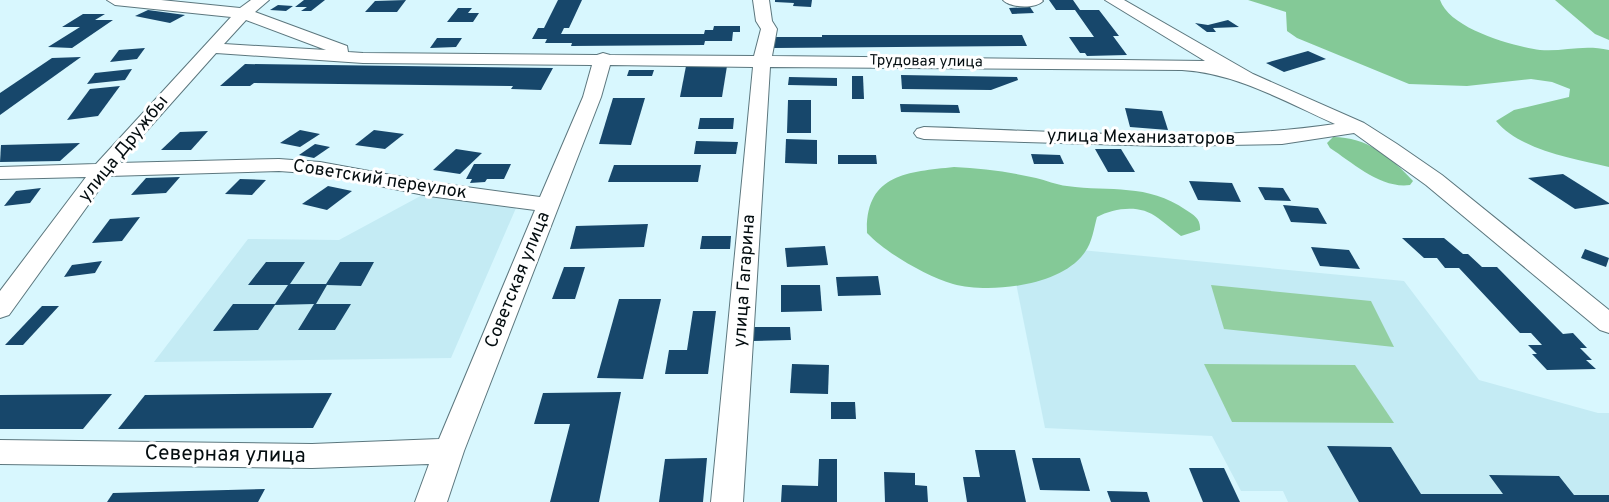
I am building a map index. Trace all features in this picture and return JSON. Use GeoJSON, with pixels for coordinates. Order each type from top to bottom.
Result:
{"type":"FeatureCollection","features":[{"type":"Feature","properties":{"kind":"street"},"geometry":{"type":"LineString","coordinates":[[115,0],[243,13],[363,58]]}},
{"type":"Feature","properties":{"kind":"street","name":"улица Дружбы"},"geometry":{"type":"LineString","coordinates":[[0,309],[103,170],[243,13],[261,0]]}},
{"type":"Feature","properties":{"kind":"street","name":"улица Гагарина"},"geometry":{"type":"LineString","coordinates":[[727,502],[762,60],[769,29],[764,21],[761,0]]}},
{"type":"Feature","properties":{"kind":"street"},"geometry":{"type":"LineString","coordinates":[[1011,0],[1035,1]]}},
{"type":"Feature","properties":{"kind":"street"},"geometry":{"type":"LineString","coordinates":[[1113,0],[1247,78],[1357,128],[1434,180],[1609,324]]}},
{"type":"Feature","properties":{"kind":"street","name":"Трудовая улица"},"geometry":{"type":"LineString","coordinates":[[213,48],[363,58],[603,58],[1182,65],[1204,66],[1247,78]]}},
{"type":"Feature","properties":{"kind":"street","name":"Советская улица"},"geometry":{"type":"LineString","coordinates":[[431,502],[449,451],[592,98],[603,58]]}},
{"type":"Feature","properties":{"kind":"street","name":"улица Механизаторов"},"geometry":{"type":"LineString","coordinates":[[924,133],[1176,140],[1282,138],[1357,128]]}},
{"type":"Feature","properties":{"kind":"street","name":"Советский переулок"},"geometry":{"type":"LineString","coordinates":[[0,173],[279,165],[320,168],[429,189],[548,205]]}},
{"type":"Feature","properties":{"kind":"street"},"geometry":{"type":"LineString","coordinates":[[1581,300],[1609,315]]}},
{"type":"Feature","properties":{"kind":"street","name":"Северная улица"},"geometry":{"type":"LineString","coordinates":[[0,452],[312,456],[449,451]]}},
{"type":"Feature","properties":{"kind":"shaded area"},"geometry":{"type":"Polygon","coordinates":[[[426,193],[516,208],[451,358],[154,362],[248,239],[339,240],[426,193]]]}},
{"type":"Feature","properties":{"kind":"shaded area"},"geometry":{"type":"Polygon","coordinates":[[[1008,243],[1404,281],[1479,380],[1598,413],[1609,413],[1609,502],[1288,502],[1283,491],[1241,491],[1212,436],[1045,428],[1008,243]]]}},
{"type":"Feature","properties":{"kind":"green space"},"geometry":{"type":"Polygon","coordinates":[[[1248,0],[1440,0],[1446,10],[1469,28],[1514,45],[1540,50],[1599,48],[1609,50],[1609,167],[1564,157],[1533,146],[1506,131],[1496,121],[1514,110],[1569,97],[1570,89],[1552,82],[1531,79],[1467,86],[1409,84],[1297,38],[1287,31],[1286,12],[1248,0]]]}},
{"type":"Feature","properties":{"kind":"green space"},"geometry":{"type":"Polygon","coordinates":[[[1555,0],[1609,0],[1609,40],[1595,34],[1555,0]]]}},
{"type":"Feature","properties":{"kind":"green space"},"geometry":{"type":"Polygon","coordinates":[[[1333,137],[1357,140],[1378,150],[1413,181],[1410,185],[1399,185],[1368,174],[1330,148],[1327,143],[1333,137]]]}},
{"type":"Feature","properties":{"kind":"green space"},"geometry":{"type":"Polygon","coordinates":[[[954,167],[1006,172],[1083,188],[1143,192],[1171,201],[1194,216],[1198,220],[1200,230],[1181,236],[1158,218],[1143,211],[1128,209],[1112,211],[1097,217],[1085,252],[1074,264],[1060,273],[1043,280],[1005,287],[968,287],[953,284],[907,263],[867,233],[868,213],[873,198],[881,188],[905,175],[954,167]]]}},
{"type":"Feature","properties":{"kind":"green space"},"geometry":{"type":"Polygon","coordinates":[[[1211,285],[1371,301],[1394,347],[1224,329],[1211,285]]]}},
{"type":"Feature","properties":{"kind":"green space"},"geometry":{"type":"Polygon","coordinates":[[[1204,364],[1355,365],[1394,423],[1232,422],[1204,364]]]}},
{"type":"Feature","properties":{"kind":"building"},"geometry":{"type":"Polygon","coordinates":[[[304,0],[325,0],[311,11],[301,11],[307,7],[295,7],[304,0]]]}},
{"type":"Feature","properties":{"kind":"building"},"geometry":{"type":"Polygon","coordinates":[[[406,0],[397,12],[365,12],[375,1],[406,0]]]}},
{"type":"Feature","properties":{"kind":"building"},"geometry":{"type":"Polygon","coordinates":[[[558,0],[582,0],[569,28],[564,28],[561,34],[704,34],[705,30],[713,30],[714,26],[740,26],[740,32],[733,32],[732,41],[705,41],[704,45],[571,46],[572,43],[545,43],[547,39],[532,39],[538,28],[544,28],[558,0]]]}},
{"type":"Feature","properties":{"kind":"building"},"geometry":{"type":"Polygon","coordinates":[[[775,0],[812,0],[811,7],[793,6],[794,3],[775,2],[775,0]]]}},
{"type":"Feature","properties":{"kind":"building"},"geometry":{"type":"Polygon","coordinates":[[[1049,0],[1073,0],[1080,10],[1099,10],[1119,36],[1113,36],[1127,55],[1087,56],[1085,53],[1080,53],[1069,37],[1094,37],[1075,10],[1056,10],[1049,0]]]}},
{"type":"Feature","properties":{"kind":"building"},"geometry":{"type":"Polygon","coordinates":[[[278,5],[293,6],[286,11],[270,10],[278,5]]]}},
{"type":"Feature","properties":{"kind":"building"},"geometry":{"type":"Polygon","coordinates":[[[1030,7],[1034,13],[1012,14],[1009,8],[1030,7]]]}},
{"type":"Feature","properties":{"kind":"building"},"geometry":{"type":"Polygon","coordinates":[[[458,8],[472,8],[468,13],[479,13],[473,22],[447,22],[458,8]]]}},
{"type":"Feature","properties":{"kind":"building"},"geometry":{"type":"Polygon","coordinates":[[[148,10],[185,15],[170,23],[135,16],[148,10]]]}},
{"type":"Feature","properties":{"kind":"building"},"geometry":{"type":"Polygon","coordinates":[[[83,14],[105,14],[95,20],[113,20],[72,48],[48,47],[80,27],[62,27],[83,14]]]}},
{"type":"Feature","properties":{"kind":"building"},"geometry":{"type":"Polygon","coordinates":[[[1228,20],[1239,27],[1213,28],[1216,32],[1207,32],[1195,23],[1208,25],[1228,20]]]}},
{"type":"Feature","properties":{"kind":"building"},"geometry":{"type":"Polygon","coordinates":[[[822,35],[1022,35],[1027,46],[774,48],[774,37],[822,37],[822,35]]]}},
{"type":"Feature","properties":{"kind":"building"},"geometry":{"type":"Polygon","coordinates":[[[437,38],[462,38],[456,47],[430,48],[437,38]]]}},
{"type":"Feature","properties":{"kind":"building"},"geometry":{"type":"Polygon","coordinates":[[[145,48],[137,59],[110,62],[119,50],[145,48]]]}},
{"type":"Feature","properties":{"kind":"building"},"geometry":{"type":"Polygon","coordinates":[[[1308,51],[1326,59],[1284,72],[1266,63],[1308,51]]]}},
{"type":"Feature","properties":{"kind":"building"},"geometry":{"type":"Polygon","coordinates":[[[81,57],[0,115],[0,93],[52,58],[81,57]]]}},
{"type":"Feature","properties":{"kind":"building"},"geometry":{"type":"Polygon","coordinates":[[[245,64],[553,68],[541,90],[511,89],[513,86],[254,83],[250,86],[220,86],[245,64]]]}},
{"type":"Feature","properties":{"kind":"building"},"geometry":{"type":"Polygon","coordinates":[[[686,66],[727,66],[722,97],[680,97],[686,66]]]}},
{"type":"Feature","properties":{"kind":"building"},"geometry":{"type":"Polygon","coordinates":[[[132,69],[125,80],[87,84],[95,73],[132,69]]]}},
{"type":"Feature","properties":{"kind":"building"},"geometry":{"type":"Polygon","coordinates":[[[629,70],[654,70],[652,76],[627,76],[629,70]]]}},
{"type":"Feature","properties":{"kind":"building"},"geometry":{"type":"Polygon","coordinates":[[[901,75],[1017,77],[1018,80],[991,90],[902,89],[901,75]]]}},
{"type":"Feature","properties":{"kind":"building"},"geometry":{"type":"Polygon","coordinates":[[[852,76],[863,76],[864,99],[852,99],[852,76]]]}},
{"type":"Feature","properties":{"kind":"building"},"geometry":{"type":"Polygon","coordinates":[[[789,77],[837,78],[837,86],[788,85],[789,77]]]}},
{"type":"Feature","properties":{"kind":"building"},"geometry":{"type":"Polygon","coordinates":[[[120,86],[98,116],[67,120],[90,89],[120,86]]]}},
{"type":"Feature","properties":{"kind":"building"},"geometry":{"type":"Polygon","coordinates":[[[613,98],[645,98],[631,145],[599,144],[613,98]]]}},
{"type":"Feature","properties":{"kind":"building"},"geometry":{"type":"Polygon","coordinates":[[[788,100],[811,100],[811,133],[787,133],[788,100]]]}},
{"type":"Feature","properties":{"kind":"building"},"geometry":{"type":"Polygon","coordinates":[[[900,104],[958,105],[960,113],[901,112],[900,104]]]}},
{"type":"Feature","properties":{"kind":"building"},"geometry":{"type":"Polygon","coordinates":[[[1125,108],[1162,111],[1168,130],[1130,127],[1125,108]]]}},
{"type":"Feature","properties":{"kind":"building"},"geometry":{"type":"Polygon","coordinates":[[[700,118],[734,118],[733,129],[698,129],[700,118]]]}},
{"type":"Feature","properties":{"kind":"building"},"geometry":{"type":"Polygon","coordinates":[[[300,130],[320,134],[300,147],[280,143],[300,130]]]}},
{"type":"Feature","properties":{"kind":"building"},"geometry":{"type":"Polygon","coordinates":[[[374,130],[404,134],[385,149],[355,145],[374,130]]]}},
{"type":"Feature","properties":{"kind":"building"},"geometry":{"type":"Polygon","coordinates":[[[208,131],[191,150],[161,150],[180,132],[208,131]]]}},
{"type":"Feature","properties":{"kind":"building"},"geometry":{"type":"Polygon","coordinates":[[[786,139],[817,140],[817,164],[785,163],[786,139]]]}},
{"type":"Feature","properties":{"kind":"building"},"geometry":{"type":"Polygon","coordinates":[[[696,141],[738,142],[736,154],[694,154],[696,141]]]}},
{"type":"Feature","properties":{"kind":"building"},"geometry":{"type":"Polygon","coordinates":[[[80,143],[60,161],[0,162],[1,145],[80,143]]]}},
{"type":"Feature","properties":{"kind":"building"},"geometry":{"type":"Polygon","coordinates":[[[315,144],[330,147],[314,158],[299,155],[315,144]]]}},
{"type":"Feature","properties":{"kind":"building"},"geometry":{"type":"Polygon","coordinates":[[[456,149],[482,153],[460,174],[433,170],[456,149]]]}},
{"type":"Feature","properties":{"kind":"building"},"geometry":{"type":"Polygon","coordinates":[[[1095,149],[1121,149],[1135,172],[1108,172],[1095,149]]]}},
{"type":"Feature","properties":{"kind":"building"},"geometry":{"type":"Polygon","coordinates":[[[1031,154],[1060,155],[1064,164],[1034,164],[1031,154]]]}},
{"type":"Feature","properties":{"kind":"building"},"geometry":{"type":"Polygon","coordinates":[[[838,155],[876,155],[877,164],[838,164],[838,155]]]}},
{"type":"Feature","properties":{"kind":"building"},"geometry":{"type":"Polygon","coordinates":[[[474,164],[511,164],[504,179],[487,179],[485,182],[470,183],[472,179],[466,179],[474,164]]]}},
{"type":"Feature","properties":{"kind":"building"},"geometry":{"type":"Polygon","coordinates":[[[614,165],[701,165],[698,182],[608,182],[614,165]]]}},
{"type":"Feature","properties":{"kind":"building"},"geometry":{"type":"Polygon","coordinates":[[[1563,174],[1609,204],[1575,209],[1528,178],[1563,174]]]}},
{"type":"Feature","properties":{"kind":"building"},"geometry":{"type":"Polygon","coordinates":[[[180,177],[166,193],[131,195],[146,178],[180,177]]]}},
{"type":"Feature","properties":{"kind":"building"},"geometry":{"type":"Polygon","coordinates":[[[240,179],[266,180],[252,195],[225,194],[240,179]]]}},
{"type":"Feature","properties":{"kind":"building"},"geometry":{"type":"Polygon","coordinates":[[[1189,181],[1232,183],[1241,202],[1198,200],[1189,181]]]}},
{"type":"Feature","properties":{"kind":"building"},"geometry":{"type":"Polygon","coordinates":[[[328,186],[352,191],[327,210],[302,204],[328,186]]]}},
{"type":"Feature","properties":{"kind":"building"},"geometry":{"type":"Polygon","coordinates":[[[1258,187],[1283,188],[1291,201],[1265,200],[1258,187]]]}},
{"type":"Feature","properties":{"kind":"building"},"geometry":{"type":"Polygon","coordinates":[[[41,188],[30,203],[4,206],[16,191],[41,188]]]}},
{"type":"Feature","properties":{"kind":"building"},"geometry":{"type":"Polygon","coordinates":[[[1283,205],[1318,208],[1327,224],[1291,222],[1283,205]]]}},
{"type":"Feature","properties":{"kind":"building"},"geometry":{"type":"Polygon","coordinates":[[[140,217],[122,241],[92,243],[110,219],[140,217]]]}},
{"type":"Feature","properties":{"kind":"building"},"geometry":{"type":"Polygon","coordinates":[[[648,224],[644,247],[570,249],[576,226],[648,224]]]}},
{"type":"Feature","properties":{"kind":"building"},"geometry":{"type":"Polygon","coordinates":[[[702,236],[731,236],[730,249],[700,249],[702,236]]]}},
{"type":"Feature","properties":{"kind":"building"},"geometry":{"type":"Polygon","coordinates":[[[1402,238],[1444,238],[1463,254],[1468,254],[1482,267],[1497,267],[1563,334],[1573,333],[1587,348],[1580,348],[1592,360],[1586,360],[1596,369],[1547,370],[1532,354],[1537,354],[1528,345],[1542,345],[1531,333],[1520,333],[1459,268],[1445,268],[1437,258],[1424,258],[1402,238]]]}},
{"type":"Feature","properties":{"kind":"building"},"geometry":{"type":"Polygon","coordinates":[[[825,246],[828,265],[787,267],[785,248],[825,246]]]}},
{"type":"Feature","properties":{"kind":"building"},"geometry":{"type":"Polygon","coordinates":[[[1311,247],[1349,250],[1360,269],[1320,266],[1311,247]]]}},
{"type":"Feature","properties":{"kind":"building"},"geometry":{"type":"Polygon","coordinates":[[[1585,249],[1609,258],[1606,267],[1581,258],[1585,249]]]}},
{"type":"Feature","properties":{"kind":"building"},"geometry":{"type":"Polygon","coordinates":[[[102,261],[95,273],[64,277],[72,265],[102,261]]]}},
{"type":"Feature","properties":{"kind":"building"},"geometry":{"type":"Polygon","coordinates":[[[266,262],[305,262],[290,284],[326,284],[340,262],[374,262],[361,286],[327,285],[316,304],[351,304],[335,330],[298,330],[314,304],[275,305],[258,330],[213,331],[233,304],[275,304],[288,285],[248,285],[266,262]]]}},
{"type":"Feature","properties":{"kind":"building"},"geometry":{"type":"Polygon","coordinates":[[[564,267],[585,267],[575,299],[552,299],[564,267]]]}},
{"type":"Feature","properties":{"kind":"building"},"geometry":{"type":"Polygon","coordinates":[[[878,276],[881,295],[838,296],[836,277],[878,276]]]}},
{"type":"Feature","properties":{"kind":"building"},"geometry":{"type":"Polygon","coordinates":[[[781,285],[820,285],[822,311],[781,312],[781,285]]]}},
{"type":"Feature","properties":{"kind":"building"},"geometry":{"type":"Polygon","coordinates":[[[619,299],[661,299],[643,379],[597,378],[619,299]]]}},
{"type":"Feature","properties":{"kind":"building"},"geometry":{"type":"Polygon","coordinates":[[[42,306],[59,306],[23,345],[5,345],[42,306]]]}},
{"type":"Feature","properties":{"kind":"building"},"geometry":{"type":"Polygon","coordinates":[[[693,311],[716,311],[708,374],[665,374],[669,350],[687,350],[693,311]]]}},
{"type":"Feature","properties":{"kind":"building"},"geometry":{"type":"Polygon","coordinates":[[[753,327],[790,327],[791,340],[753,341],[753,327]]]}},
{"type":"Feature","properties":{"kind":"building"},"geometry":{"type":"Polygon","coordinates":[[[792,364],[829,365],[828,394],[790,393],[792,364]]]}},
{"type":"Feature","properties":{"kind":"building"},"geometry":{"type":"Polygon","coordinates":[[[621,392],[599,502],[550,502],[570,424],[534,424],[543,393],[621,392]]]}},
{"type":"Feature","properties":{"kind":"building"},"geometry":{"type":"Polygon","coordinates":[[[332,393],[313,428],[118,429],[145,395],[332,393]]]}},
{"type":"Feature","properties":{"kind":"building"},"geometry":{"type":"Polygon","coordinates":[[[112,394],[83,429],[0,429],[0,395],[112,394]]]}},
{"type":"Feature","properties":{"kind":"building"},"geometry":{"type":"Polygon","coordinates":[[[831,402],[855,402],[856,419],[831,419],[831,402]]]}},
{"type":"Feature","properties":{"kind":"building"},"geometry":{"type":"Polygon","coordinates":[[[1327,446],[1391,447],[1421,494],[1503,494],[1489,475],[1559,476],[1574,495],[1609,495],[1609,502],[1359,502],[1327,446]]]}},
{"type":"Feature","properties":{"kind":"building"},"geometry":{"type":"Polygon","coordinates":[[[975,450],[1015,450],[1026,502],[967,502],[963,477],[980,477],[975,450]]]}},
{"type":"Feature","properties":{"kind":"building"},"geometry":{"type":"Polygon","coordinates":[[[707,458],[703,502],[659,502],[665,459],[707,458]]]}},
{"type":"Feature","properties":{"kind":"building"},"geometry":{"type":"Polygon","coordinates":[[[1032,458],[1080,458],[1090,491],[1040,490],[1032,458]]]}},
{"type":"Feature","properties":{"kind":"building"},"geometry":{"type":"Polygon","coordinates":[[[819,459],[837,459],[837,502],[781,502],[782,485],[818,486],[819,459]]]}},
{"type":"Feature","properties":{"kind":"building"},"geometry":{"type":"Polygon","coordinates":[[[1189,468],[1224,468],[1240,502],[1203,502],[1189,468]]]}},
{"type":"Feature","properties":{"kind":"building"},"geometry":{"type":"Polygon","coordinates":[[[884,472],[915,473],[915,485],[927,486],[928,502],[885,502],[884,472]]]}},
{"type":"Feature","properties":{"kind":"building"},"geometry":{"type":"Polygon","coordinates":[[[265,489],[258,502],[107,502],[113,493],[265,489]]]}},
{"type":"Feature","properties":{"kind":"building"},"geometry":{"type":"Polygon","coordinates":[[[1107,491],[1147,492],[1150,502],[1111,502],[1107,491]]]}}]}
